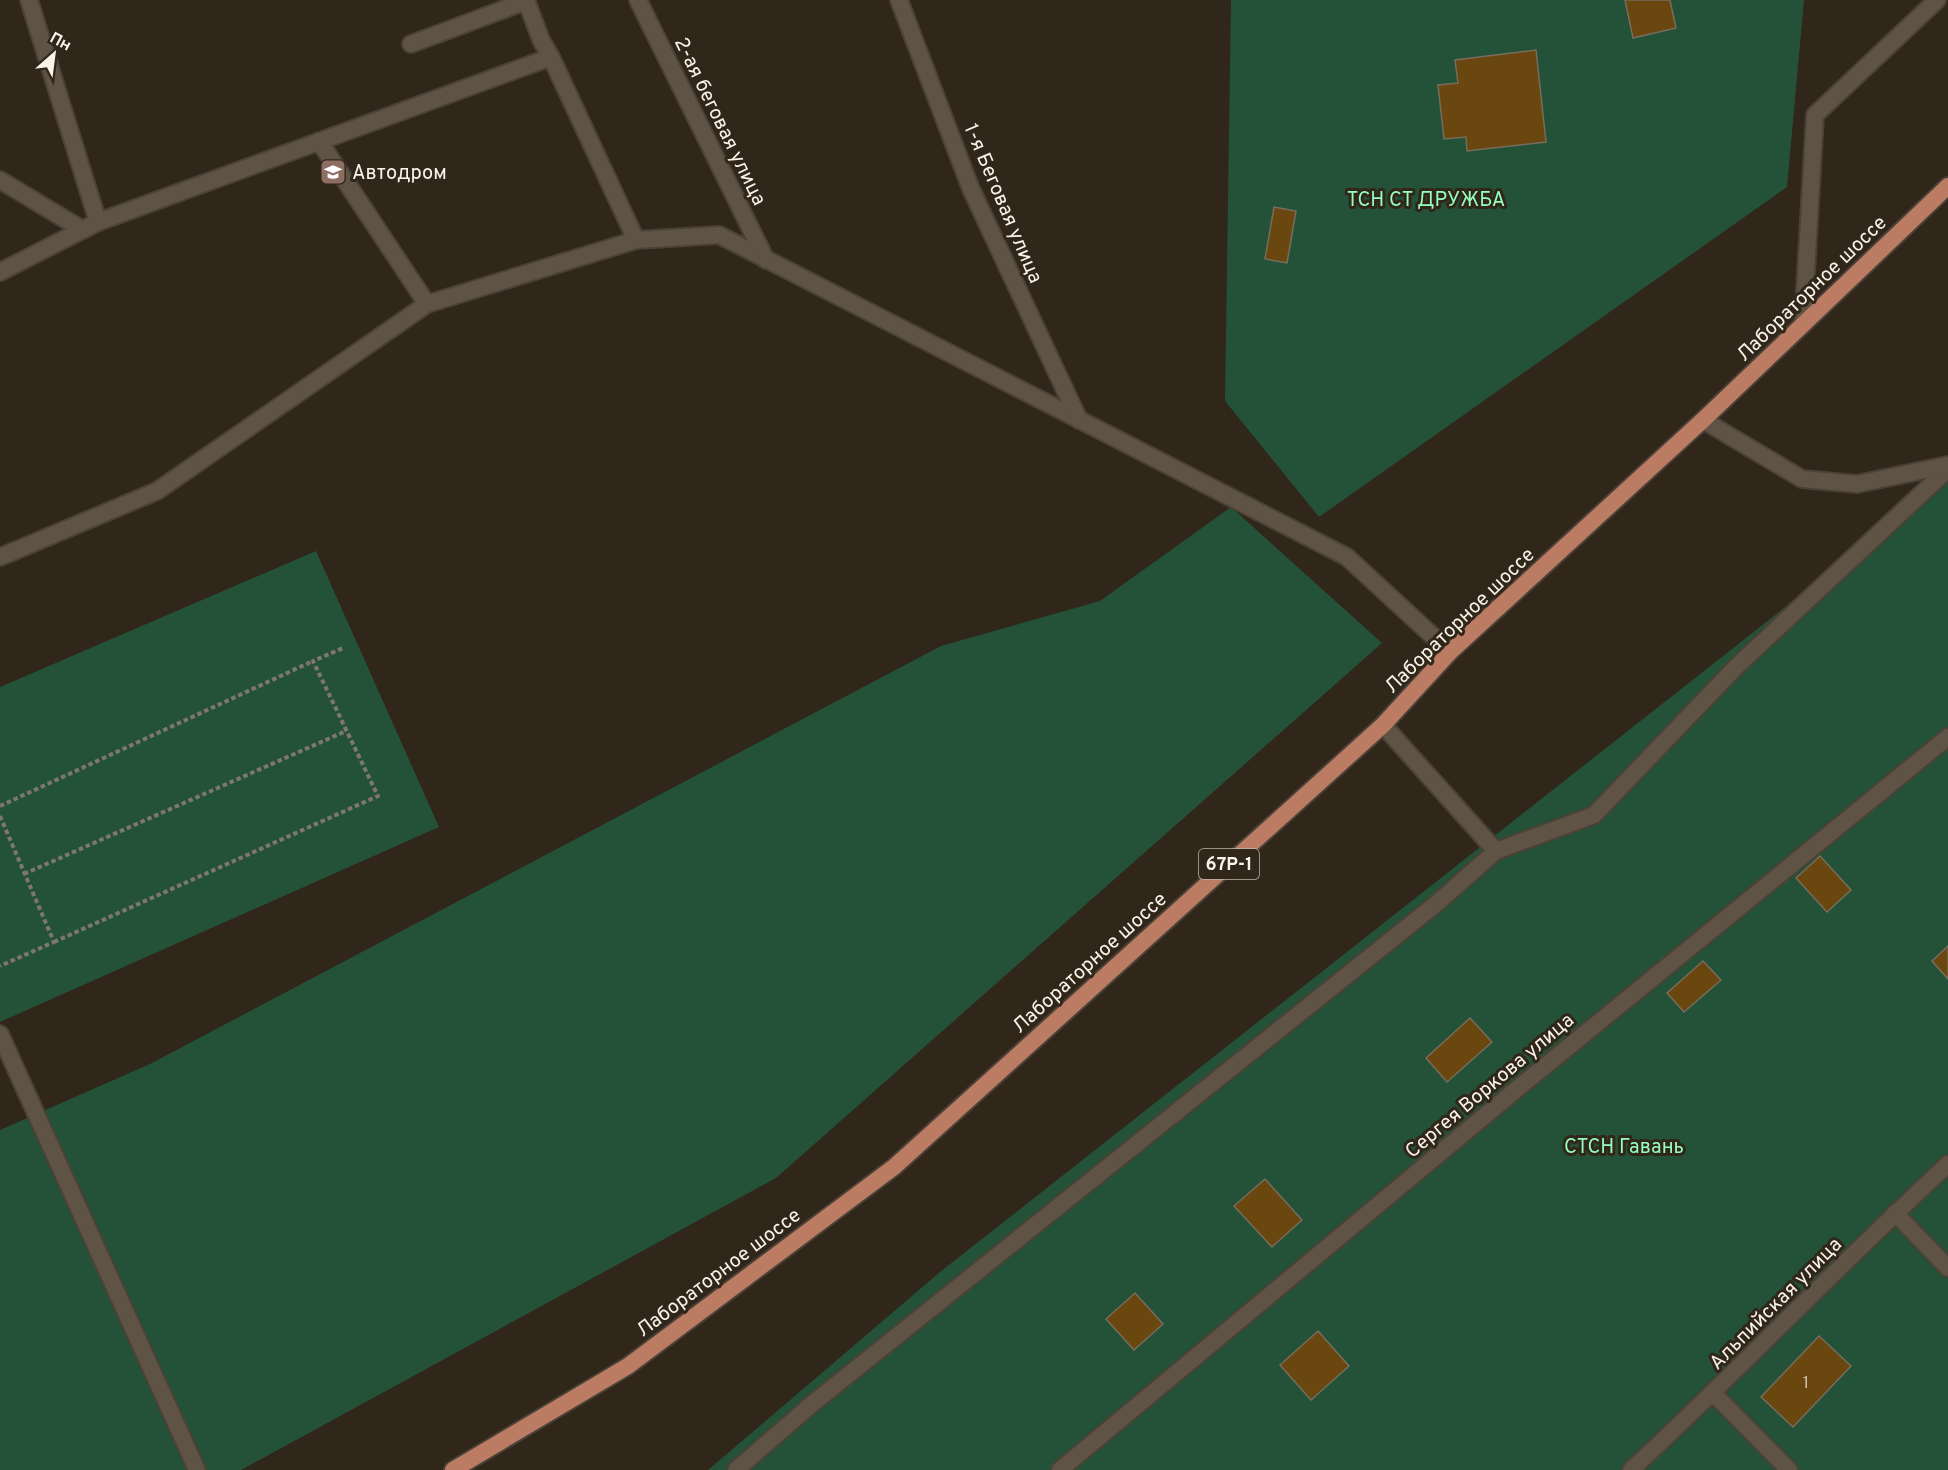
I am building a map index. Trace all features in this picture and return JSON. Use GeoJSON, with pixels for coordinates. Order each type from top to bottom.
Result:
{"type":"FeatureCollection","features":[{"type":"Feature","properties":{"kind":"main road","name":"Лабораторное шоссе"},"geometry":{"type":"LineString","coordinates":[[453,1470],[628,1366],[894,1167],[1383,726],[1450,652],[1703,420],[1948,186]]}},
{"type":"Feature","properties":{"kind":"street"},"geometry":{"type":"LineString","coordinates":[[29,0],[91,226]]}},
{"type":"Feature","properties":{"kind":"street"},"geometry":{"type":"LineString","coordinates":[[411,44],[526,0],[541,40],[636,240]]}},
{"type":"Feature","properties":{"kind":"street","name":"2-ая беговая улица"},"geometry":{"type":"LineString","coordinates":[[638,0],[766,260]]}},
{"type":"Feature","properties":{"kind":"street","name":"1-я Беговая улица"},"geometry":{"type":"LineString","coordinates":[[899,0],[971,189],[1078,420]]}},
{"type":"Feature","properties":{"kind":"street"},"geometry":{"type":"LineString","coordinates":[[1803,325],[1815,115],[1937,0]]}},
{"type":"Feature","properties":{"kind":"street"},"geometry":{"type":"LineString","coordinates":[[0,272],[91,226],[551,57]]}},
{"type":"Feature","properties":{"kind":"street"},"geometry":{"type":"LineString","coordinates":[[319,141],[427,304]]}},
{"type":"Feature","properties":{"kind":"street"},"geometry":{"type":"LineString","coordinates":[[0,180],[91,226]]}},
{"type":"Feature","properties":{"kind":"street"},"geometry":{"type":"LineString","coordinates":[[0,557],[157,491],[427,304],[636,240],[719,236],[1347,557],[1450,652]]}},
{"type":"Feature","properties":{"kind":"street"},"geometry":{"type":"LineString","coordinates":[[1703,420],[1802,479],[1857,484],[1948,467]]}},
{"type":"Feature","properties":{"kind":"street"},"geometry":{"type":"LineString","coordinates":[[736,1470],[812,1404],[1427,912],[1496,851],[1594,815],[1737,666],[1948,467]]}},
{"type":"Feature","properties":{"kind":"street"},"geometry":{"type":"LineString","coordinates":[[1383,726],[1496,851]]}},
{"type":"Feature","properties":{"kind":"street","name":"Сергея Воркова улица"},"geometry":{"type":"LineString","coordinates":[[1060,1470],[1517,1089],[1948,737]]}},
{"type":"Feature","properties":{"kind":"street"},"geometry":{"type":"LineString","coordinates":[[0,1034],[197,1470]]}},
{"type":"Feature","properties":{"kind":"street","name":"Альпийская улица"},"geometry":{"type":"LineString","coordinates":[[1631,1470],[1948,1164]]}},
{"type":"Feature","properties":{"kind":"street"},"geometry":{"type":"LineString","coordinates":[[1895,1214],[1948,1268]]}},
{"type":"Feature","properties":{"kind":"street"},"geometry":{"type":"LineString","coordinates":[[1713,1393],[1789,1470]]}},
{"type":"Feature","properties":{"kind":"path"},"geometry":{"type":"LineString","coordinates":[[0,806],[343,648]]}},
{"type":"Feature","properties":{"kind":"path"},"geometry":{"type":"LineString","coordinates":[[0,966],[378,796],[313,661]]}},
{"type":"Feature","properties":{"kind":"path"},"geometry":{"type":"LineString","coordinates":[[24,874],[346,731]]}},
{"type":"Feature","properties":{"kind":"path"},"geometry":{"type":"LineString","coordinates":[[0,816],[54,942]]}},
{"type":"Feature","properties":{"kind":"green space","name":"ТСН СТ ДРУЖБА"},"geometry":{"type":"Polygon","coordinates":[[[1231,0],[1804,0],[1787,187],[1319,517],[1225,401],[1231,0]]]}},
{"type":"Feature","properties":{"kind":"green space","name":"СТСН Гавань"},"geometry":{"type":"Polygon","coordinates":[[[1948,479],[1948,1470],[708,1470],[940,1272],[1948,479]]]}},
{"type":"Feature","properties":{"kind":"green space"},"geometry":{"type":"Polygon","coordinates":[[[1231,507],[1382,643],[776,1178],[241,1470],[0,1470],[0,1130],[150,1064],[941,646],[1100,601],[1231,507]]]}},
{"type":"Feature","properties":{"kind":"green space"},"geometry":{"type":"Polygon","coordinates":[[[316,551],[439,827],[0,1022],[0,687],[316,551]]]}},
{"type":"Feature","properties":{"kind":"building"},"geometry":{"type":"Polygon","coordinates":[[[1625,0],[1670,0],[1676,28],[1633,38],[1625,0]]]}},
{"type":"Feature","properties":{"kind":"building"},"geometry":{"type":"Polygon","coordinates":[[[1536,50],[1546,142],[1467,151],[1466,137],[1444,139],[1438,85],[1458,83],[1455,60],[1536,50]]]}},
{"type":"Feature","properties":{"kind":"building"},"geometry":{"type":"Polygon","coordinates":[[[1274,207],[1296,211],[1287,263],[1265,259],[1274,207]]]}},
{"type":"Feature","properties":{"kind":"building"},"geometry":{"type":"Polygon","coordinates":[[[1820,856],[1851,890],[1827,912],[1796,878],[1820,856]]]}},
{"type":"Feature","properties":{"kind":"building"},"geometry":{"type":"Polygon","coordinates":[[[1948,946],[1948,979],[1932,961],[1948,946]]]}},
{"type":"Feature","properties":{"kind":"building"},"geometry":{"type":"Polygon","coordinates":[[[1703,961],[1721,980],[1684,1012],[1667,993],[1703,961]]]}},
{"type":"Feature","properties":{"kind":"building"},"geometry":{"type":"Polygon","coordinates":[[[1470,1018],[1492,1042],[1447,1082],[1426,1058],[1470,1018]]]}},
{"type":"Feature","properties":{"kind":"building"},"geometry":{"type":"Polygon","coordinates":[[[1265,1179],[1302,1220],[1272,1247],[1234,1206],[1265,1179]]]}},
{"type":"Feature","properties":{"kind":"building"},"geometry":{"type":"Polygon","coordinates":[[[1135,1293],[1163,1324],[1134,1350],[1106,1319],[1135,1293]]]}},
{"type":"Feature","properties":{"kind":"building"},"geometry":{"type":"Polygon","coordinates":[[[1318,1331],[1349,1366],[1311,1400],[1280,1365],[1318,1331]]]}},
{"type":"Feature","properties":{"kind":"building"},"geometry":{"type":"Polygon","coordinates":[[[1819,1336],[1851,1366],[1793,1427],[1761,1397],[1819,1336]]]}},
{"type":"Feature","properties":{"kind":"place","name":"Автодром"},"geometry":{"type":"Point","coordinates":[333,172]}}]}
